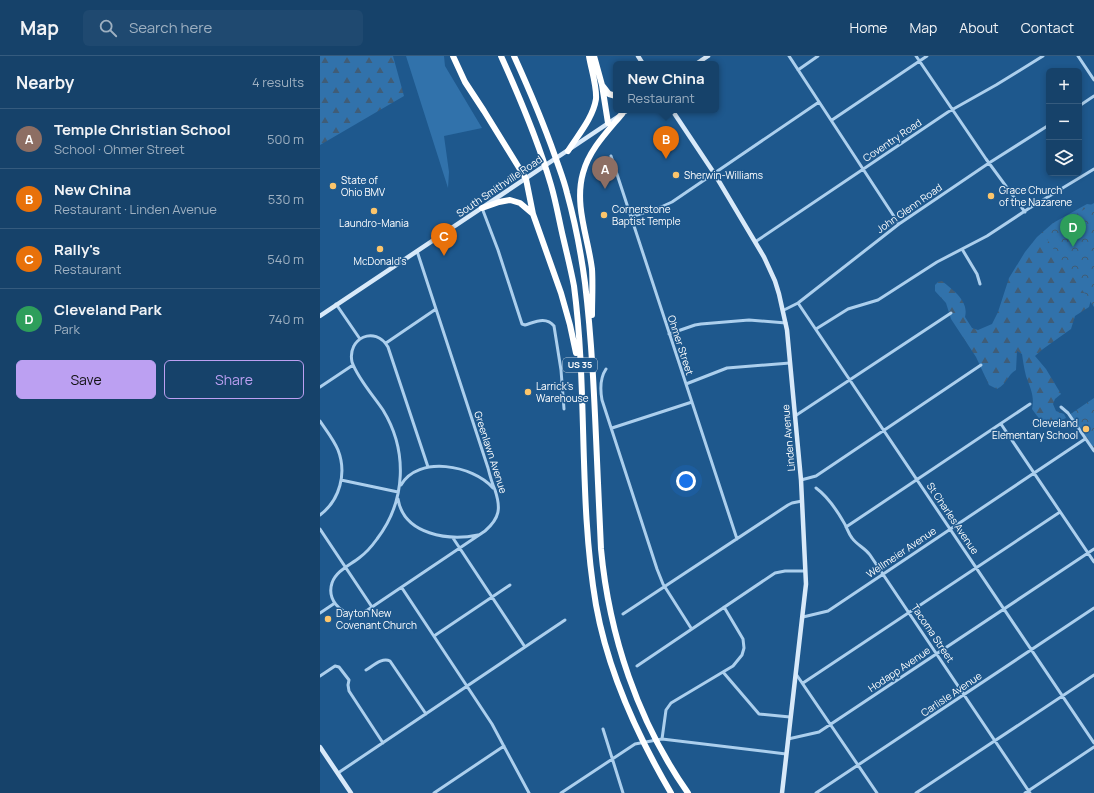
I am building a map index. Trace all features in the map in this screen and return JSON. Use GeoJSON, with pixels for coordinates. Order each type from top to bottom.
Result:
{"type":"FeatureCollection","features":[{"type":"Feature","properties":{"kind":"highway"},"geometry":{"type":"LineString","coordinates":[[454,56],[465,82],[529,177],[533,214],[565,306],[580,372]]}},
{"type":"Feature","properties":{"kind":"highway","name":"US 35"},"geometry":{"type":"LineString","coordinates":[[501,56],[536,140],[552,186],[573,284],[580,372],[587,528],[596,606],[613,667],[634,725],[671,793]]}},
{"type":"Feature","properties":{"kind":"highway","name":"US 35"},"geometry":{"type":"LineString","coordinates":[[516,56],[541,117],[567,191],[579,246],[584,275],[592,357],[601,549],[607,590],[618,639],[628,676],[647,722],[688,793]]}},
{"type":"Feature","properties":{"kind":"highway"},"geometry":{"type":"LineString","coordinates":[[568,151],[592,113],[596,99],[589,56]]}},
{"type":"Feature","properties":{"kind":"highway"},"geometry":{"type":"LineString","coordinates":[[594,56],[602,85],[608,123]]}},
{"type":"Feature","properties":{"kind":"highway"},"geometry":{"type":"LineString","coordinates":[[602,85],[609,94],[613,95]]}},
{"type":"Feature","properties":{"kind":"highway"},"geometry":{"type":"LineString","coordinates":[[592,357],[592,270],[580,207],[580,185],[583,171],[592,152],[622,114]]}},
{"type":"Feature","properties":{"kind":"highway"},"geometry":{"type":"LineString","coordinates":[[482,208],[510,200],[520,203],[533,214]]}},
{"type":"Feature","properties":{"kind":"main road","name":"Linden Avenue"},"geometry":{"type":"LineString","coordinates":[[674,113],[714,173],[764,257],[775,281],[784,310],[801,480],[806,584],[782,793]]}},
{"type":"Feature","properties":{"kind":"main road","name":"South Smithville Road"},"geometry":{"type":"LineString","coordinates":[[320,316],[622,114]]}},
{"type":"Feature","properties":{"kind":"main road"},"geometry":{"type":"LineString","coordinates":[[320,747],[351,793]]}},
{"type":"Feature","properties":{"kind":"street"},"geometry":{"type":"LineString","coordinates":[[789,56],[899,224]]}},
{"type":"Feature","properties":{"kind":"street"},"geometry":{"type":"LineString","coordinates":[[798,70],[818,56]]}},
{"type":"Feature","properties":{"kind":"street"},"geometry":{"type":"LineString","coordinates":[[916,56],[1024,212]]}},
{"type":"Feature","properties":{"kind":"street"},"geometry":{"type":"LineString","coordinates":[[832,120],[927,56]]}},
{"type":"Feature","properties":{"kind":"street","name":"Coventry Road"},"geometry":{"type":"LineString","coordinates":[[755,242],[953,109],[1043,56]]}},
{"type":"Feature","properties":{"kind":"street"},"geometry":{"type":"LineString","coordinates":[[1078,56],[1094,80]]}},
{"type":"Feature","properties":{"kind":"street"},"geometry":{"type":"LineString","coordinates":[[1082,104],[1094,96]]}},
{"type":"Feature","properties":{"kind":"street"},"geometry":{"type":"LineString","coordinates":[[631,217],[665,205],[819,102]]}},
{"type":"Feature","properties":{"kind":"street","name":"John Glenn Road"},"geometry":{"type":"LineString","coordinates":[[784,310],[798,304],[899,224],[989,163],[1046,127]]}},
{"type":"Feature","properties":{"kind":"street","name":"Ohmer Street"},"geometry":{"type":"LineString","coordinates":[[611,156],[737,539]]}},
{"type":"Feature","properties":{"kind":"street"},"geometry":{"type":"LineString","coordinates":[[816,329],[848,309],[878,300],[937,262],[987,236],[1094,169]]}},
{"type":"Feature","properties":{"kind":"street"},"geometry":{"type":"LineString","coordinates":[[482,208],[498,250],[523,325],[544,320],[551,322],[554,326],[561,370],[564,409]]}},
{"type":"Feature","properties":{"kind":"street"},"geometry":{"type":"LineString","coordinates":[[962,249],[978,274],[980,284]]}},
{"type":"Feature","properties":{"kind":"street","name":"Greenlawn Avenue"},"geometry":{"type":"LineString","coordinates":[[335,604],[342,610],[351,614],[361,613],[372,607],[480,535],[492,525],[499,512],[498,500],[417,251]]}},
{"type":"Feature","properties":{"kind":"street"},"geometry":{"type":"LineString","coordinates":[[336,304],[360,339]]}},
{"type":"Feature","properties":{"kind":"street","name":"St Charles Avenue"},"geometry":{"type":"LineString","coordinates":[[798,304],[1094,743]]}},
{"type":"Feature","properties":{"kind":"street"},"geometry":{"type":"LineString","coordinates":[[386,343],[436,310]]}},
{"type":"Feature","properties":{"kind":"street"},"geometry":{"type":"LineString","coordinates":[[795,416],[951,313]]}},
{"type":"Feature","properties":{"kind":"street"},"geometry":{"type":"LineString","coordinates":[[669,334],[701,324],[749,320],[786,323]]}},
{"type":"Feature","properties":{"kind":"street"},"geometry":{"type":"LineString","coordinates":[[400,487],[399,456],[393,432],[383,411],[353,365],[351,358],[352,348],[360,339],[367,336],[372,336],[381,339],[386,343],[428,467]]}},
{"type":"Feature","properties":{"kind":"street"},"geometry":{"type":"LineString","coordinates":[[686,384],[727,368],[790,363]]}},
{"type":"Feature","properties":{"kind":"street"},"geometry":{"type":"LineString","coordinates":[[320,387],[353,365]]}},
{"type":"Feature","properties":{"kind":"street"},"geometry":{"type":"LineString","coordinates":[[801,480],[816,476],[981,365]]}},
{"type":"Feature","properties":{"kind":"street"},"geometry":{"type":"LineString","coordinates":[[606,369],[602,377],[601,394],[657,569],[665,587],[691,628]]}},
{"type":"Feature","properties":{"kind":"street"},"geometry":{"type":"LineString","coordinates":[[612,428],[692,402]]}},
{"type":"Feature","properties":{"kind":"street"},"geometry":{"type":"LineString","coordinates":[[846,527],[1030,404]]}},
{"type":"Feature","properties":{"kind":"street"},"geometry":{"type":"LineString","coordinates":[[1061,407],[1068,413],[1094,451]]}},
{"type":"Feature","properties":{"kind":"street"},"geometry":{"type":"LineString","coordinates":[[320,421],[335,443],[340,455],[342,468],[341,480],[335,499],[320,515]]}},
{"type":"Feature","properties":{"kind":"street"},"geometry":{"type":"LineString","coordinates":[[1001,424],[1094,562]]}},
{"type":"Feature","properties":{"kind":"street","name":"Wellmeier Avenue"},"geometry":{"type":"LineString","coordinates":[[802,617],[828,611],[1085,439]]}},
{"type":"Feature","properties":{"kind":"street"},"geometry":{"type":"LineString","coordinates":[[320,613],[335,604],[332,594],[332,584],[335,577],[366,552],[388,522],[400,487],[408,476],[418,470],[428,467],[460,469],[487,482],[494,490]]}},
{"type":"Feature","properties":{"kind":"street"},"geometry":{"type":"LineString","coordinates":[[341,480],[398,492]]}},
{"type":"Feature","properties":{"kind":"street","name":"Tacoma Street"},"geometry":{"type":"LineString","coordinates":[[816,488],[825,495],[844,522],[852,538],[867,550],[995,740],[1028,792]]}},
{"type":"Feature","properties":{"kind":"street"},"geometry":{"type":"LineString","coordinates":[[397,497],[401,511],[413,524],[429,532],[453,538],[480,535]]}},
{"type":"Feature","properties":{"kind":"street"},"geometry":{"type":"LineString","coordinates":[[623,614],[788,505],[802,501]]}},
{"type":"Feature","properties":{"kind":"street"},"geometry":{"type":"LineString","coordinates":[[802,683],[1060,512]]}},
{"type":"Feature","properties":{"kind":"street"},"geometry":{"type":"LineString","coordinates":[[320,529],[372,607]]}},
{"type":"Feature","properties":{"kind":"street"},"geometry":{"type":"LineString","coordinates":[[453,538],[525,646]]}},
{"type":"Feature","properties":{"kind":"street","name":"Hodapp Avenue"},"geometry":{"type":"LineString","coordinates":[[788,739],[816,733],[831,724],[1094,549]]}},
{"type":"Feature","properties":{"kind":"street"},"geometry":{"type":"LineString","coordinates":[[637,666],[691,628],[775,573],[784,571],[805,571]]}},
{"type":"Feature","properties":{"kind":"street"},"geometry":{"type":"LineString","coordinates":[[434,636],[510,585]]}},
{"type":"Feature","properties":{"kind":"street"},"geometry":{"type":"LineString","coordinates":[[402,588],[504,746],[519,777],[529,793]]}},
{"type":"Feature","properties":{"kind":"street"},"geometry":{"type":"LineString","coordinates":[[662,739],[666,710],[670,703],[737,663],[742,655],[744,648],[742,635],[724,607]]}},
{"type":"Feature","properties":{"kind":"street","name":"Carlisle Avenue"},"geometry":{"type":"LineString","coordinates":[[816,793],[1094,608]]}},
{"type":"Feature","properties":{"kind":"street"},"geometry":{"type":"LineString","coordinates":[[338,773],[565,620]]}},
{"type":"Feature","properties":{"kind":"street"},"geometry":{"type":"LineString","coordinates":[[366,670],[382,660],[385,659],[390,661],[426,714]]}},
{"type":"Feature","properties":{"kind":"street"},"geometry":{"type":"LineString","coordinates":[[320,676],[335,666],[340,666],[349,680],[349,691],[383,743]]}},
{"type":"Feature","properties":{"kind":"street"},"geometry":{"type":"LineString","coordinates":[[723,672],[758,714],[790,717]]}},
{"type":"Feature","properties":{"kind":"street"},"geometry":{"type":"LineString","coordinates":[[795,673],[877,793]]}},
{"type":"Feature","properties":{"kind":"street"},"geometry":{"type":"LineString","coordinates":[[916,793],[1094,675]]}},
{"type":"Feature","properties":{"kind":"street"},"geometry":{"type":"LineString","coordinates":[[603,729],[623,793]]}},
{"type":"Feature","properties":{"kind":"street"},"geometry":{"type":"LineString","coordinates":[[561,793],[635,744],[662,739],[786,754]]}},
{"type":"Feature","properties":{"kind":"street"},"geometry":{"type":"LineString","coordinates":[[434,793],[504,746]]}},
{"type":"Feature","properties":{"kind":"street"},"geometry":{"type":"LineString","coordinates":[[1028,792],[1094,747]]}},
{"type":"Feature","properties":{"kind":"green space"},"geometry":{"type":"Polygon","coordinates":[[[320,56],[393,56],[404,96],[320,145],[320,56]]]}},
{"type":"Feature","properties":{"kind":"green space"},"geometry":{"type":"Polygon","coordinates":[[[406,56],[444,56],[445,66],[482,128],[444,136],[449,172],[448,188],[406,56]]]}},
{"type":"Feature","properties":{"kind":"green space"},"geometry":{"type":"Polygon","coordinates":[[[1094,203],[1094,307],[1044,235],[1094,203]]]}},
{"type":"Feature","properties":{"kind":"green space"},"geometry":{"type":"Polygon","coordinates":[[[1087,204],[1094,205],[1092,296],[1089,307],[1075,316],[1071,329],[1035,356],[1046,369],[1061,394],[1055,399],[1053,404],[1056,411],[1064,414],[1066,418],[1050,424],[1043,422],[1032,409],[1032,396],[1026,376],[1022,354],[1017,351],[1016,370],[1001,387],[997,389],[989,385],[976,357],[951,319],[946,303],[935,291],[935,285],[942,281],[960,297],[965,306],[965,317],[972,328],[978,330],[992,324],[998,312],[1009,278],[1025,252],[1037,237],[1053,223],[1087,204]]]}},
{"type":"Feature","properties":{"kind":"green space","name":"Cleveland Elementary School"},"geometry":{"type":"Polygon","coordinates":[[[1094,398],[1094,451],[1069,415],[1094,398]]]}},
{"type":"Feature","properties":{"kind":"place","name":"New China"},"geometry":{"type":"Point","coordinates":[666,159]}},
{"type":"Feature","properties":{"kind":"place","name":"Sherwin-Williams"},"geometry":{"type":"Point","coordinates":[676,175]}},
{"type":"Feature","properties":{"kind":"place","name":"State of Ohio BMV"},"geometry":{"type":"Point","coordinates":[333,186]}},
{"type":"Feature","properties":{"kind":"place","name":"Temple Christian School"},"geometry":{"type":"Point","coordinates":[605,189]}},
{"type":"Feature","properties":{"kind":"place","name":"Grace Church of the Nazarene"},"geometry":{"type":"Point","coordinates":[991,196]}},
{"type":"Feature","properties":{"kind":"place","name":"Laundro-Mania"},"geometry":{"type":"Point","coordinates":[374,211]}},
{"type":"Feature","properties":{"kind":"place","name":"Cornerstone Baptist Temple"},"geometry":{"type":"Point","coordinates":[604,215]}},
{"type":"Feature","properties":{"kind":"place","name":"Cleveland Park"},"geometry":{"type":"Point","coordinates":[1073,247]}},
{"type":"Feature","properties":{"kind":"place","name":"McDonald's"},"geometry":{"type":"Point","coordinates":[380,249]}},
{"type":"Feature","properties":{"kind":"place","name":"Rally's"},"geometry":{"type":"Point","coordinates":[444,256]}},
{"type":"Feature","properties":{"kind":"place","name":"Larrick’s Warehouse"},"geometry":{"type":"Point","coordinates":[528,392]}},
{"type":"Feature","properties":{"kind":"place","name":"Cleveland Elementary School"},"geometry":{"type":"Point","coordinates":[1086,429]}},
{"type":"Feature","properties":{"kind":"place","name":"Dayton New Covenant Church"},"geometry":{"type":"Point","coordinates":[328,619]}}]}
